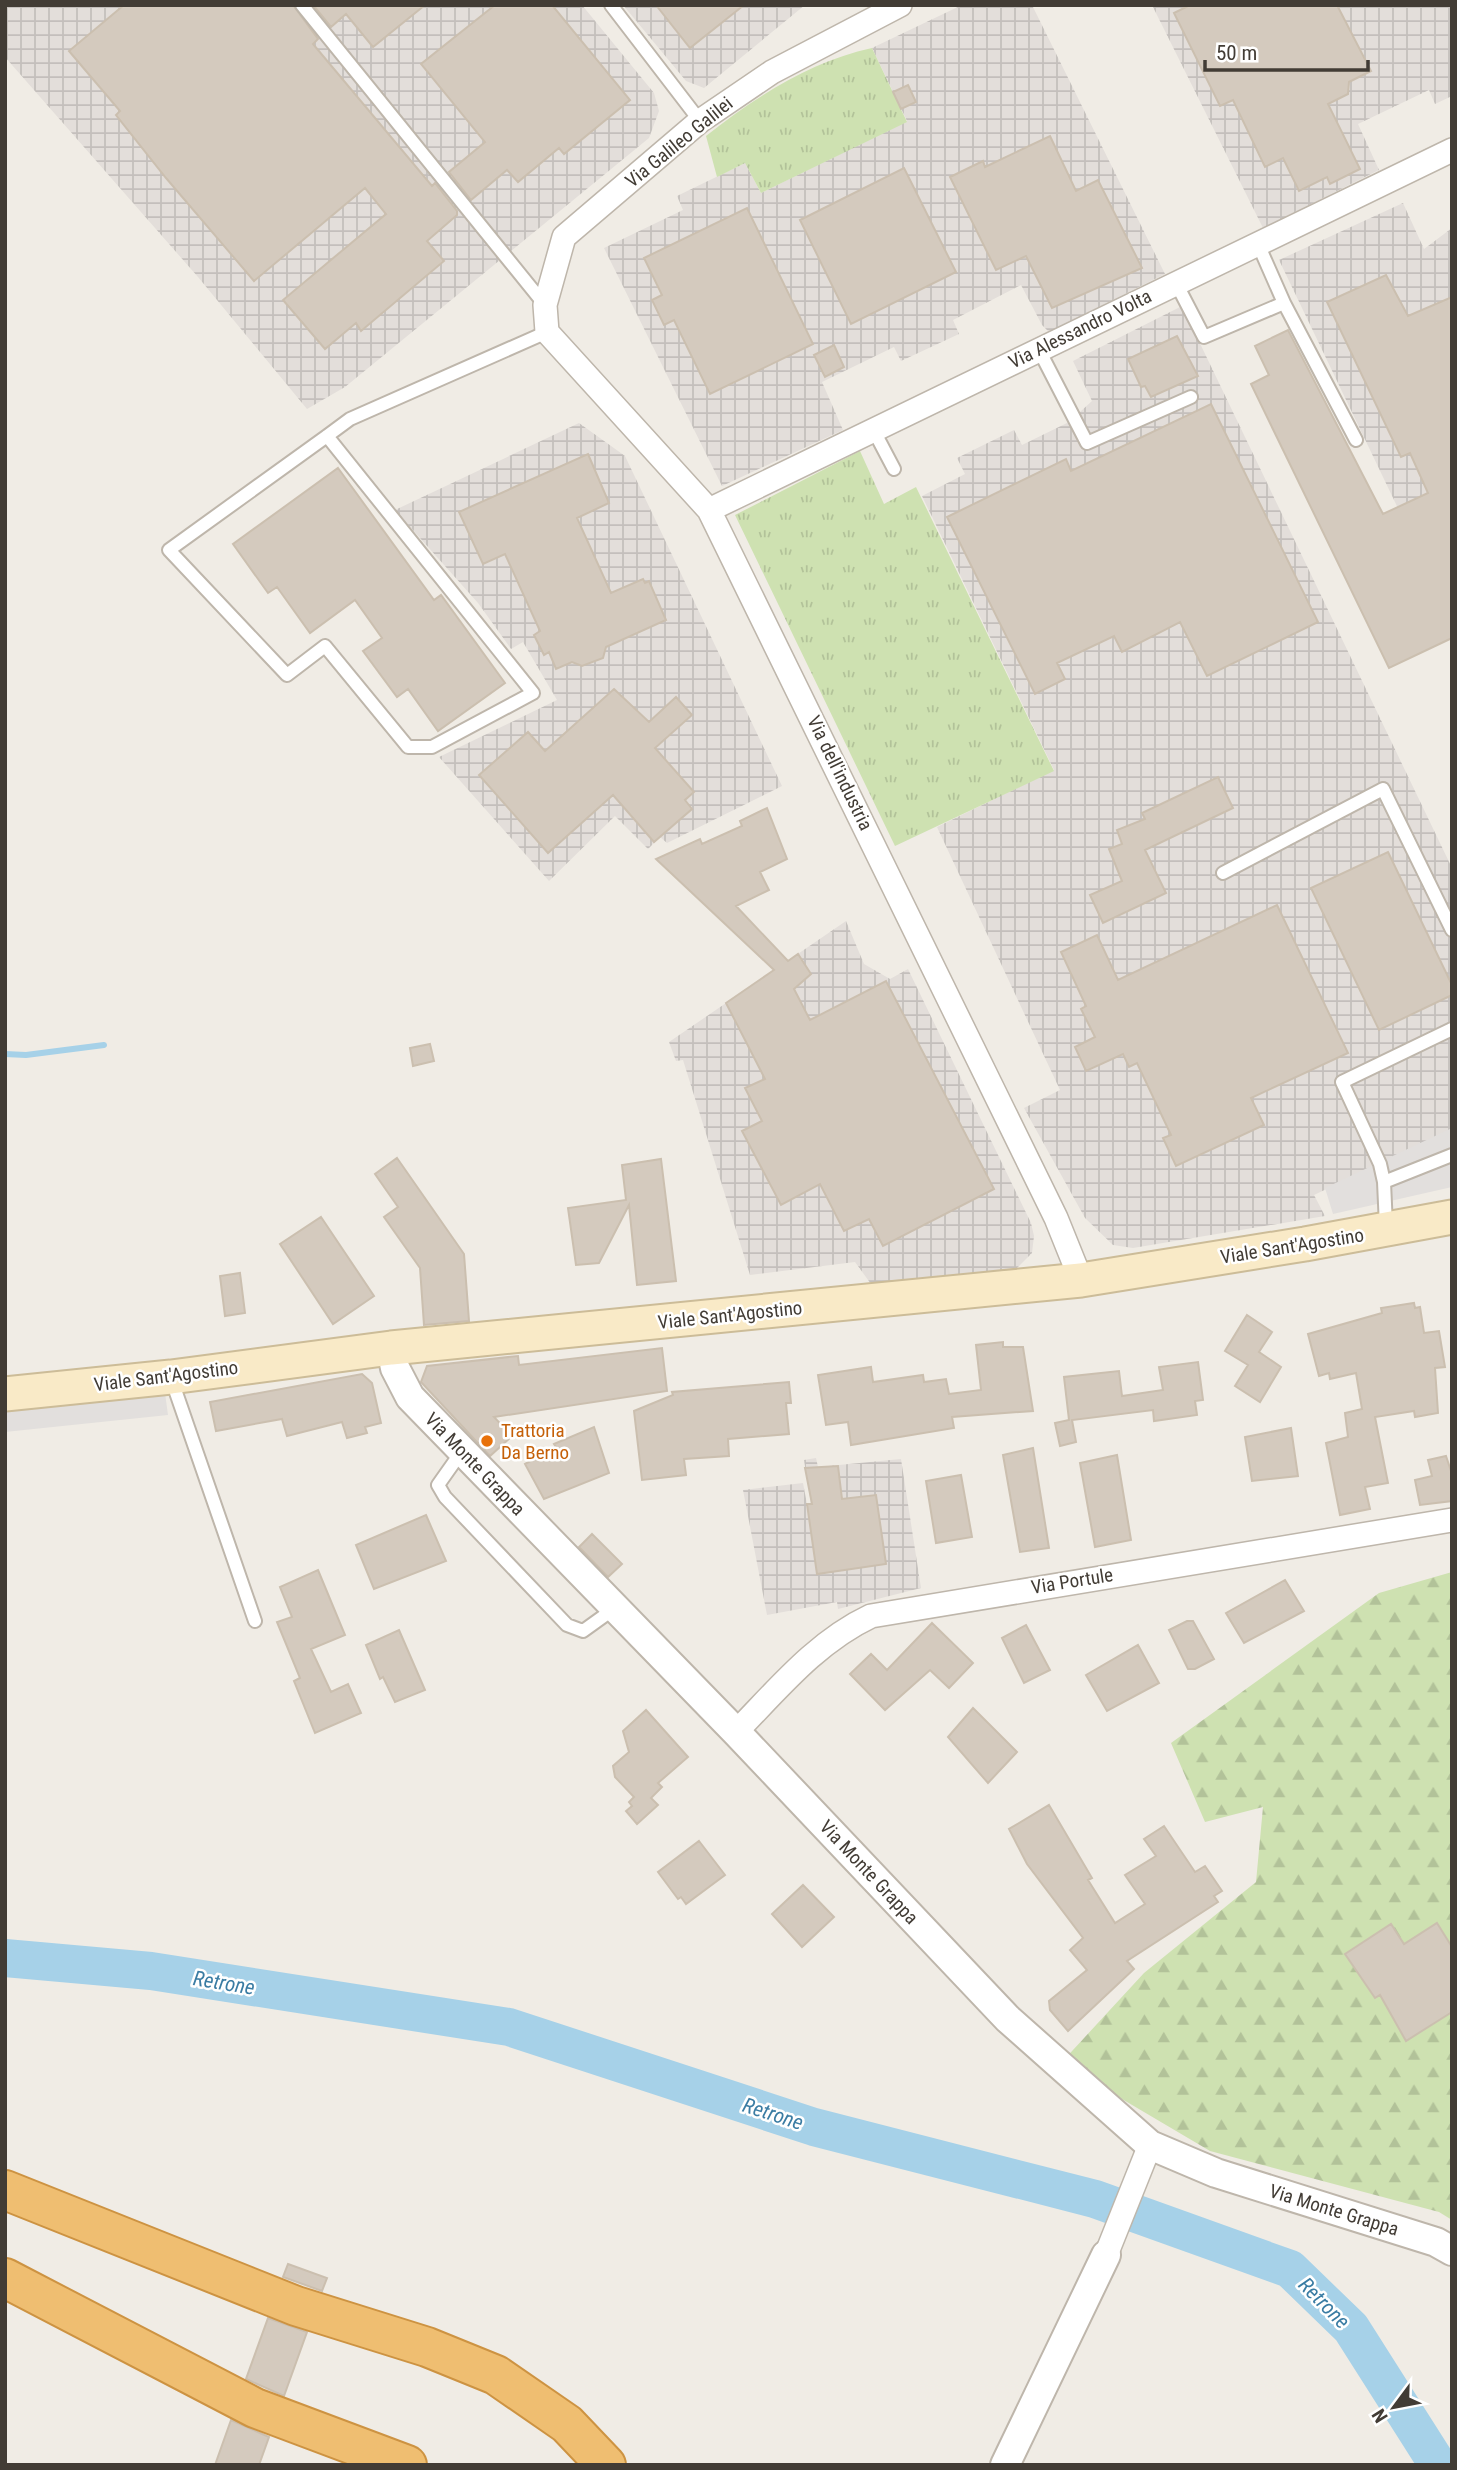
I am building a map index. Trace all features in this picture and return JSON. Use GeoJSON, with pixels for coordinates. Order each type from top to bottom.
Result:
{"type":"FeatureCollection","features":[{"type":"Feature","properties":{"kind":"highway"},"geometry":{"type":"LineString","coordinates":[[5,2190],[296,2306],[427,2347],[496,2375],[567,2424],[606,2465]]}},
{"type":"Feature","properties":{"kind":"highway"},"geometry":{"type":"LineString","coordinates":[[5,2278],[255,2408],[407,2465]]}},
{"type":"Feature","properties":{"kind":"main road","name":"Viale Sant'Agostino"},"geometry":{"type":"LineString","coordinates":[[5,1394],[171,1377],[391,1348],[1081,1280],[1452,1217]]}},
{"type":"Feature","properties":{"kind":"street","name":"Via Galileo Galilei"},"geometry":{"type":"LineString","coordinates":[[545,305],[564,237],[699,121],[772,72],[900,5]]}},
{"type":"Feature","properties":{"kind":"street","name":"Via Alessandro Volta"},"geometry":{"type":"LineString","coordinates":[[709,510],[874,432],[1038,348],[1452,150]]}},
{"type":"Feature","properties":{"kind":"street"},"geometry":{"type":"LineString","coordinates":[[545,305],[547,332]]}},
{"type":"Feature","properties":{"kind":"street","name":"Via dell'industria"},"geometry":{"type":"LineString","coordinates":[[547,332],[709,510],[1050,1206],[1081,1280]]}},
{"type":"Feature","properties":{"kind":"street","name":"Via Monte Grappa"},"geometry":{"type":"LineString","coordinates":[[391,1348],[396,1368],[410,1397],[736,1732],[1008,2019],[1150,2145],[1216,2173],[1436,2242],[1452,2251]]}},
{"type":"Feature","properties":{"kind":"street","name":"Via Portule"},"geometry":{"type":"LineString","coordinates":[[736,1732],[813,1653],[846,1628],[871,1616],[1452,1520]]}},
{"type":"Feature","properties":{"kind":"street"},"geometry":{"type":"LineString","coordinates":[[1005,2465],[1106,2255],[1150,2145]]}},
{"type":"Feature","properties":{"kind":"lane"},"geometry":{"type":"LineString","coordinates":[[302,5],[545,305]]}},
{"type":"Feature","properties":{"kind":"lane"},"geometry":{"type":"LineString","coordinates":[[611,5],[699,121]]}},
{"type":"Feature","properties":{"kind":"lane"},"geometry":{"type":"LineString","coordinates":[[1258,244],[1284,303],[1356,440]]}},
{"type":"Feature","properties":{"kind":"lane"},"geometry":{"type":"LineString","coordinates":[[1176,283],[1203,337],[1284,303]]}},
{"type":"Feature","properties":{"kind":"lane"},"geometry":{"type":"LineString","coordinates":[[327,436],[533,693],[432,747],[408,747],[325,646],[287,675],[169,550],[350,419],[547,332]]}},
{"type":"Feature","properties":{"kind":"lane"},"geometry":{"type":"LineString","coordinates":[[1038,348],[1087,443],[1191,397]]}},
{"type":"Feature","properties":{"kind":"lane"},"geometry":{"type":"LineString","coordinates":[[874,432],[894,469]]}},
{"type":"Feature","properties":{"kind":"lane"},"geometry":{"type":"LineString","coordinates":[[1223,873],[1383,789],[1452,930]]}},
{"type":"Feature","properties":{"kind":"lane"},"geometry":{"type":"LineString","coordinates":[[1386,1230],[1384,1182],[1380,1164],[1342,1082],[1452,1029]]}},
{"type":"Feature","properties":{"kind":"lane"},"geometry":{"type":"LineString","coordinates":[[1384,1182],[1452,1155]]}},
{"type":"Feature","properties":{"kind":"lane"},"geometry":{"type":"LineString","coordinates":[[171,1377],[255,1620]]}},
{"type":"Feature","properties":{"kind":"lane"},"geometry":{"type":"LineString","coordinates":[[463,1451],[438,1485],[445,1497],[568,1625],[583,1631],[615,1608]]}},
{"type":"Feature","properties":{"kind":"shaded area"},"geometry":{"type":"Polygon","coordinates":[[[5,5],[582,5],[654,93],[659,111],[649,138],[345,387],[307,409],[198,277],[5,57],[5,5]]]}},
{"type":"Feature","properties":{"kind":"shaded area"},"geometry":{"type":"Polygon","coordinates":[[[623,5],[805,5],[704,88],[686,81],[623,5]]]}},
{"type":"Feature","properties":{"kind":"shaded area"},"geometry":{"type":"Polygon","coordinates":[[[962,5],[1032,5],[1165,274],[1049,332],[1042,325],[1021,285],[953,320],[959,334],[901,361],[894,347],[822,382],[843,430],[722,486],[604,248],[683,210],[677,196],[745,163],[761,193],[907,121],[872,48],[962,5]]]}},
{"type":"Feature","properties":{"kind":"shaded area"},"geometry":{"type":"Polygon","coordinates":[[[1152,5],[1452,5],[1452,96],[1435,104],[1429,90],[1358,124],[1379,170],[1263,228],[1152,5]]]}},
{"type":"Feature","properties":{"kind":"shaded area"},"geometry":{"type":"Polygon","coordinates":[[[1403,203],[1424,249],[1452,228],[1452,621],[1279,260],[1403,203]]]}},
{"type":"Feature","properties":{"kind":"shaded area"},"geometry":{"type":"Polygon","coordinates":[[[1182,306],[1452,868],[1452,1129],[1314,1195],[1325,1216],[1133,1248],[1113,1245],[1085,1218],[1024,1108],[1060,1090],[937,827],[1054,770],[922,496],[965,474],[957,458],[1014,430],[1022,445],[1069,422],[1092,401],[1073,361],[1182,306]]]}},
{"type":"Feature","properties":{"kind":"shaded area"},"geometry":{"type":"Polygon","coordinates":[[[579,423],[625,456],[782,786],[667,843],[660,837],[648,849],[615,816],[549,881],[439,757],[557,700],[523,642],[511,649],[478,603],[395,510],[579,423]]]}},
{"type":"Feature","properties":{"kind":"shaded area"},"geometry":{"type":"Polygon","coordinates":[[[846,921],[864,964],[890,979],[908,969],[1031,1223],[1034,1236],[1032,1253],[1016,1269],[871,1284],[855,1262],[750,1275],[683,1060],[676,1061],[669,1042],[846,921]]]}},
{"type":"Feature","properties":{"kind":"shaded area"},"geometry":{"type":"Polygon","coordinates":[[[1452,1128],[1452,1187],[1333,1214],[1325,1188],[1452,1128]]]}},
{"type":"Feature","properties":{"kind":"shaded area"},"geometry":{"type":"Polygon","coordinates":[[[165,1393],[168,1415],[5,1432],[5,1410],[165,1393]]]}},
{"type":"Feature","properties":{"kind":"shaded area"},"geometry":{"type":"Polygon","coordinates":[[[816,1458],[818,1467],[901,1459],[921,1588],[838,1609],[837,1602],[767,1615],[743,1490],[803,1483],[807,1504],[811,1504],[804,1460],[816,1458]]]}},
{"type":"Feature","properties":{"kind":"green space"},"geometry":{"type":"Polygon","coordinates":[[[872,48],[907,122],[761,193],[745,163],[717,177],[706,136],[784,82],[827,62],[872,48]]]}},
{"type":"Feature","properties":{"kind":"green space"},"geometry":{"type":"Polygon","coordinates":[[[860,451],[884,504],[916,487],[1054,771],[895,846],[735,515],[860,451]]]}},
{"type":"Feature","properties":{"kind":"green space"},"geometry":{"type":"Polygon","coordinates":[[[1452,1572],[1452,2220],[1439,2212],[1210,2151],[1061,2063],[1144,1973],[1256,1882],[1263,1807],[1205,1822],[1171,1743],[1379,1593],[1452,1572]]]}},
{"type":"Feature","properties":{"kind":"building"},"geometry":{"type":"Polygon","coordinates":[[[124,5],[293,5],[318,39],[313,44],[432,186],[435,183],[457,211],[457,215],[427,241],[444,261],[361,331],[356,323],[325,349],[283,300],[386,214],[365,188],[254,281],[166,178],[116,115],[120,111],[69,51],[124,5]]]}},
{"type":"Feature","properties":{"kind":"building"},"geometry":{"type":"Polygon","coordinates":[[[313,5],[425,5],[373,47],[346,14],[331,27],[313,5]]]}},
{"type":"Feature","properties":{"kind":"building"},"geometry":{"type":"Polygon","coordinates":[[[495,5],[552,5],[630,100],[564,154],[559,148],[518,182],[507,170],[471,200],[449,172],[485,142],[421,64],[495,5]]]}},
{"type":"Feature","properties":{"kind":"building"},"geometry":{"type":"Polygon","coordinates":[[[656,5],[744,5],[690,48],[656,5]]]}},
{"type":"Feature","properties":{"kind":"building"},"geometry":{"type":"Polygon","coordinates":[[[1190,5],[1337,5],[1371,71],[1349,82],[1348,94],[1328,104],[1360,169],[1330,184],[1327,177],[1299,191],[1283,158],[1265,167],[1233,100],[1220,106],[1174,13],[1190,5]]]}},
{"type":"Feature","properties":{"kind":"building"},"geometry":{"type":"Polygon","coordinates":[[[908,85],[916,102],[901,109],[893,92],[908,85]]]}},
{"type":"Feature","properties":{"kind":"building"},"geometry":{"type":"Polygon","coordinates":[[[1050,136],[1076,191],[1098,180],[1142,268],[1052,308],[1026,256],[996,270],[950,177],[983,161],[985,167],[1050,136]]]}},
{"type":"Feature","properties":{"kind":"building"},"geometry":{"type":"Polygon","coordinates":[[[904,168],[956,272],[851,324],[800,220],[904,168]]]}},
{"type":"Feature","properties":{"kind":"building"},"geometry":{"type":"Polygon","coordinates":[[[747,208],[813,344],[710,394],[674,320],[664,325],[652,300],[662,295],[644,258],[747,208]]]}},
{"type":"Feature","properties":{"kind":"building"},"geometry":{"type":"Polygon","coordinates":[[[1386,275],[1408,316],[1452,297],[1452,638],[1389,668],[1251,384],[1269,375],[1255,346],[1288,330],[1383,514],[1428,493],[1410,453],[1401,457],[1327,302],[1386,275]]]}},
{"type":"Feature","properties":{"kind":"building"},"geometry":{"type":"Polygon","coordinates":[[[1177,336],[1198,376],[1151,397],[1145,386],[1141,387],[1128,359],[1177,336]]]}},
{"type":"Feature","properties":{"kind":"building"},"geometry":{"type":"Polygon","coordinates":[[[834,345],[844,367],[825,377],[814,355],[834,345]]]}},
{"type":"Feature","properties":{"kind":"building"},"geometry":{"type":"Polygon","coordinates":[[[1211,404],[1318,622],[1207,676],[1180,622],[1122,652],[1114,636],[1057,663],[1065,679],[1035,694],[947,517],[1066,459],[1071,471],[1211,404]]]}},
{"type":"Feature","properties":{"kind":"building"},"geometry":{"type":"Polygon","coordinates":[[[588,454],[609,503],[577,518],[611,593],[643,579],[645,583],[649,581],[666,620],[606,647],[603,658],[582,666],[572,662],[556,669],[549,652],[544,655],[534,635],[540,631],[505,554],[483,564],[459,512],[588,454]]]}},
{"type":"Feature","properties":{"kind":"building"},"geometry":{"type":"Polygon","coordinates":[[[338,468],[434,600],[441,595],[505,683],[438,731],[408,689],[397,697],[363,651],[382,638],[355,600],[310,633],[277,587],[268,593],[233,544],[338,468]]]}},
{"type":"Feature","properties":{"kind":"building"},"geometry":{"type":"Polygon","coordinates":[[[614,689],[649,722],[676,697],[692,715],[655,748],[694,792],[685,800],[692,809],[654,842],[613,795],[548,853],[479,775],[528,732],[545,751],[614,689]]]}},
{"type":"Feature","properties":{"kind":"building"},"geometry":{"type":"Polygon","coordinates":[[[1218,777],[1233,808],[1145,850],[1166,893],[1103,923],[1090,895],[1122,881],[1109,849],[1122,844],[1117,830],[1145,819],[1142,813],[1218,777]]]}},
{"type":"Feature","properties":{"kind":"building"},"geometry":{"type":"Polygon","coordinates":[[[767,808],[787,859],[760,872],[769,890],[736,906],[788,961],[798,954],[811,974],[794,989],[810,1020],[886,981],[994,1189],[883,1246],[869,1219],[844,1231],[820,1184],[781,1205],[742,1131],[762,1121],[745,1088],[765,1079],[726,1003],[774,970],[656,859],[700,839],[702,844],[742,826],[740,821],[767,808]]]}},
{"type":"Feature","properties":{"kind":"building"},"geometry":{"type":"Polygon","coordinates":[[[1388,852],[1452,985],[1452,995],[1379,1030],[1311,888],[1388,852]]]}},
{"type":"Feature","properties":{"kind":"building"},"geometry":{"type":"Polygon","coordinates":[[[1277,905],[1348,1053],[1251,1098],[1264,1125],[1176,1166],[1163,1138],[1171,1135],[1137,1063],[1129,1067],[1123,1054],[1086,1071],[1075,1047],[1095,1037],[1081,1009],[1086,1006],[1061,952],[1097,935],[1118,980],[1277,905]]]}},
{"type":"Feature","properties":{"kind":"building"},"geometry":{"type":"Polygon","coordinates":[[[430,1044],[434,1061],[413,1066],[410,1048],[430,1044]]]}},
{"type":"Feature","properties":{"kind":"building"},"geometry":{"type":"Polygon","coordinates":[[[397,1158],[464,1254],[469,1321],[424,1325],[420,1268],[384,1217],[398,1207],[375,1174],[397,1158]]]}},
{"type":"Feature","properties":{"kind":"building"},"geometry":{"type":"Polygon","coordinates":[[[661,1159],[676,1281],[637,1285],[629,1205],[599,1263],[576,1265],[568,1208],[626,1200],[622,1165],[661,1159]]]}},
{"type":"Feature","properties":{"kind":"building"},"geometry":{"type":"Polygon","coordinates":[[[321,1217],[374,1296],[333,1324],[280,1244],[321,1217]]]}},
{"type":"Feature","properties":{"kind":"building"},"geometry":{"type":"Polygon","coordinates":[[[240,1273],[245,1313],[225,1316],[220,1276],[240,1273]]]}},
{"type":"Feature","properties":{"kind":"building"},"geometry":{"type":"Polygon","coordinates":[[[1414,1303],[1415,1308],[1420,1307],[1424,1333],[1439,1331],[1445,1367],[1435,1368],[1438,1413],[1415,1417],[1414,1411],[1375,1417],[1388,1483],[1365,1487],[1370,1509],[1340,1515],[1326,1443],[1348,1437],[1345,1413],[1362,1409],[1356,1373],[1330,1379],[1329,1373],[1319,1376],[1308,1334],[1382,1313],[1381,1308],[1414,1303]]]}},
{"type":"Feature","properties":{"kind":"building"},"geometry":{"type":"Polygon","coordinates":[[[1247,1315],[1272,1332],[1259,1352],[1281,1367],[1260,1402],[1235,1386],[1248,1365],[1225,1351],[1247,1315]]]}},
{"type":"Feature","properties":{"kind":"building"},"geometry":{"type":"Polygon","coordinates":[[[1003,1342],[1003,1347],[1023,1347],[1033,1411],[952,1417],[954,1428],[851,1445],[848,1422],[826,1425],[818,1375],[871,1367],[873,1382],[923,1375],[924,1382],[946,1379],[949,1394],[981,1390],[976,1345],[1003,1342]]]}},
{"type":"Feature","properties":{"kind":"building"},"geometry":{"type":"Polygon","coordinates":[[[662,1348],[667,1391],[494,1417],[512,1436],[490,1456],[421,1382],[427,1366],[518,1356],[519,1365],[662,1348]]]}},
{"type":"Feature","properties":{"kind":"building"},"geometry":{"type":"Polygon","coordinates":[[[1198,1362],[1203,1400],[1195,1401],[1197,1415],[1154,1421],[1153,1410],[1072,1420],[1076,1442],[1060,1446],[1055,1423],[1069,1420],[1064,1377],[1119,1371],[1122,1396],[1163,1390],[1159,1367],[1198,1362]]]}},
{"type":"Feature","properties":{"kind":"building"},"geometry":{"type":"Polygon","coordinates":[[[362,1374],[372,1383],[381,1423],[365,1427],[367,1433],[347,1438],[342,1422],[287,1436],[282,1419],[216,1431],[210,1402],[362,1374]]]}},
{"type":"Feature","properties":{"kind":"building"},"geometry":{"type":"Polygon","coordinates":[[[789,1382],[791,1403],[786,1403],[789,1434],[728,1439],[729,1456],[684,1459],[686,1475],[642,1480],[634,1411],[673,1395],[672,1392],[789,1382]]]}},
{"type":"Feature","properties":{"kind":"building"},"geometry":{"type":"Polygon","coordinates":[[[594,1427],[609,1473],[544,1499],[525,1464],[556,1447],[554,1444],[594,1427]]]}},
{"type":"Feature","properties":{"kind":"building"},"geometry":{"type":"Polygon","coordinates":[[[1291,1428],[1298,1476],[1252,1481],[1245,1437],[1291,1428]]]}},
{"type":"Feature","properties":{"kind":"building"},"geometry":{"type":"Polygon","coordinates":[[[1033,1448],[1049,1548],[1020,1552],[1003,1455],[1033,1448]]]}},
{"type":"Feature","properties":{"kind":"building"},"geometry":{"type":"Polygon","coordinates":[[[1117,1455],[1131,1540],[1095,1547],[1080,1463],[1117,1455]]]}},
{"type":"Feature","properties":{"kind":"building"},"geometry":{"type":"Polygon","coordinates":[[[1446,1456],[1452,1474],[1452,1501],[1420,1505],[1415,1480],[1432,1476],[1428,1460],[1446,1456]]]}},
{"type":"Feature","properties":{"kind":"building"},"geometry":{"type":"Polygon","coordinates":[[[838,1466],[842,1499],[876,1495],[886,1564],[817,1574],[807,1504],[812,1504],[805,1468],[838,1466]]]}},
{"type":"Feature","properties":{"kind":"building"},"geometry":{"type":"Polygon","coordinates":[[[961,1475],[972,1537],[936,1543],[926,1481],[961,1475]]]}},
{"type":"Feature","properties":{"kind":"building"},"geometry":{"type":"Polygon","coordinates":[[[426,1515],[446,1561],[374,1589],[356,1545],[426,1515]]]}},
{"type":"Feature","properties":{"kind":"building"},"geometry":{"type":"Polygon","coordinates":[[[592,1534],[622,1564],[608,1577],[579,1547],[592,1534]]]}},
{"type":"Feature","properties":{"kind":"building"},"geometry":{"type":"Polygon","coordinates":[[[318,1570],[345,1635],[311,1649],[331,1692],[348,1684],[361,1713],[315,1733],[294,1681],[300,1678],[277,1622],[292,1617],[280,1587],[318,1570]]]}},
{"type":"Feature","properties":{"kind":"building"},"geometry":{"type":"Polygon","coordinates":[[[1285,1580],[1304,1611],[1244,1643],[1226,1613],[1285,1580]]]}},
{"type":"Feature","properties":{"kind":"building"},"geometry":{"type":"Polygon","coordinates":[[[1187,1621],[1193,1621],[1214,1659],[1195,1669],[1188,1669],[1169,1630],[1187,1621]]]}},
{"type":"Feature","properties":{"kind":"building"},"geometry":{"type":"Polygon","coordinates":[[[932,1623],[973,1663],[949,1688],[930,1670],[885,1710],[850,1674],[871,1654],[887,1670],[932,1623]]]}},
{"type":"Feature","properties":{"kind":"building"},"geometry":{"type":"Polygon","coordinates":[[[1026,1625],[1050,1670],[1024,1683],[1002,1638],[1026,1625]]]}},
{"type":"Feature","properties":{"kind":"building"},"geometry":{"type":"Polygon","coordinates":[[[399,1630],[425,1690],[395,1702],[383,1677],[380,1679],[366,1645],[399,1630]]]}},
{"type":"Feature","properties":{"kind":"building"},"geometry":{"type":"Polygon","coordinates":[[[1138,1645],[1159,1683],[1107,1711],[1086,1675],[1138,1645]]]}},
{"type":"Feature","properties":{"kind":"building"},"geometry":{"type":"Polygon","coordinates":[[[973,1708],[1017,1752],[988,1783],[948,1737],[973,1708]]]}},
{"type":"Feature","properties":{"kind":"building"},"geometry":{"type":"Polygon","coordinates":[[[646,1710],[688,1757],[658,1783],[662,1787],[651,1798],[658,1805],[637,1824],[626,1811],[632,1806],[629,1802],[634,1797],[615,1777],[613,1766],[629,1752],[623,1731],[646,1710]]]}},
{"type":"Feature","properties":{"kind":"building"},"geometry":{"type":"Polygon","coordinates":[[[1049,1805],[1092,1878],[1088,1880],[1115,1923],[1145,1904],[1125,1875],[1156,1856],[1144,1839],[1164,1826],[1195,1872],[1205,1866],[1222,1891],[1214,1896],[1218,1902],[1127,1961],[1134,1969],[1068,2031],[1050,2010],[1049,2001],[1087,1970],[1070,1950],[1083,1938],[1027,1864],[1009,1829],[1049,1805]]]}},
{"type":"Feature","properties":{"kind":"building"},"geometry":{"type":"Polygon","coordinates":[[[699,1841],[725,1875],[686,1904],[681,1897],[678,1899],[658,1872],[699,1841]]]}},
{"type":"Feature","properties":{"kind":"building"},"geometry":{"type":"Polygon","coordinates":[[[803,1885],[834,1917],[802,1947],[772,1914],[803,1885]]]}},
{"type":"Feature","properties":{"kind":"building"},"geometry":{"type":"Polygon","coordinates":[[[1437,1923],[1452,1947],[1452,2012],[1406,2041],[1380,1995],[1375,1998],[1345,1954],[1391,1924],[1404,1944],[1437,1923]]]}},
{"type":"Feature","properties":{"kind":"building"},"geometry":{"type":"Polygon","coordinates":[[[288,2264],[327,2278],[322,2291],[283,2277],[288,2264]]]}},
{"type":"Feature","properties":{"kind":"building"},"geometry":{"type":"Polygon","coordinates":[[[268,2318],[307,2332],[284,2396],[246,2379],[268,2318]]]}},
{"type":"Feature","properties":{"kind":"building"},"geometry":{"type":"Polygon","coordinates":[[[231,2420],[269,2437],[259,2465],[215,2465],[231,2420]]]}},
{"type":"Feature","properties":{"kind":"waterway"},"geometry":{"type":"LineString","coordinates":[[5,1054],[26,1055],[104,1045]]}},
{"type":"Feature","properties":{"kind":"waterway","name":"Retrone"},"geometry":{"type":"LineString","coordinates":[[5,1958],[151,1971],[509,2027],[814,2127],[1095,2199],[1290,2269],[1351,2328],[1438,2465]]}},
{"type":"Feature","properties":{"kind":"place","name":"Trattoria Da Berno"},"geometry":{"type":"Point","coordinates":[487,1441]}}]}
